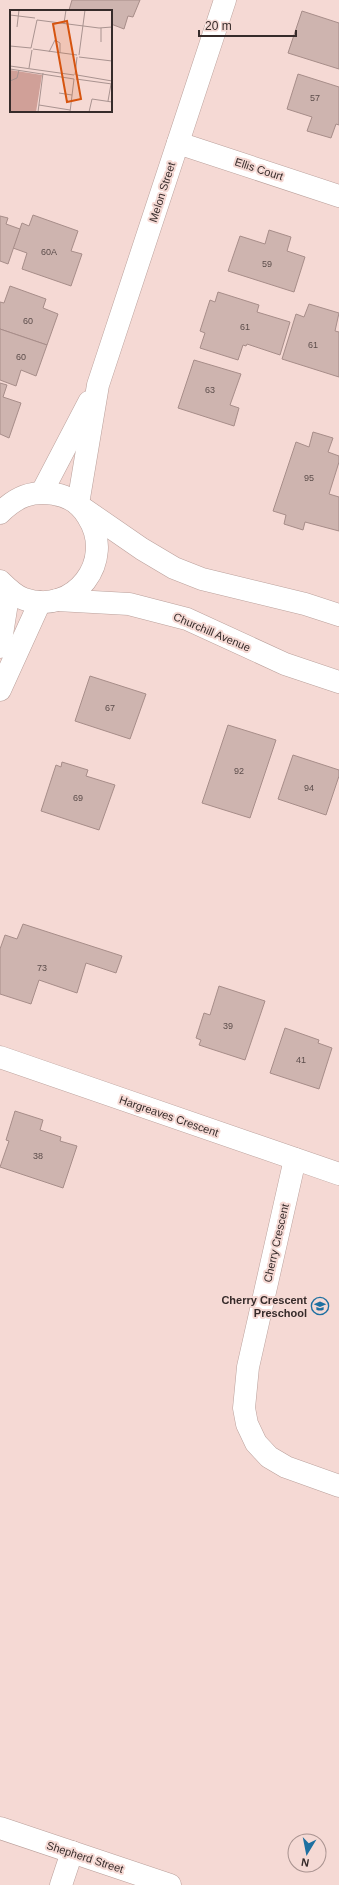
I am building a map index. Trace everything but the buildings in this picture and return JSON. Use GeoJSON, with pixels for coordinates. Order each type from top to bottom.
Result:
{"type":"FeatureCollection","features":[{"type":"Feature","properties":{"kind":"street","name":"Melon Street"},"geometry":{"type":"LineString","coordinates":[[80,506],[98,385],[225,0]]}},
{"type":"Feature","properties":{"kind":"street","name":"Ellis Court"},"geometry":{"type":"LineString","coordinates":[[178,144],[339,196]]}},
{"type":"Feature","properties":{"kind":"street","name":"Melon Street"},"geometry":{"type":"LineString","coordinates":[[35,493],[98,385]]}},
{"type":"Feature","properties":{"kind":"street"},"geometry":{"type":"LineString","coordinates":[[0,495],[35,493],[61,495],[80,506],[142,549],[174,568],[202,579],[305,604],[339,615]]}},
{"type":"Feature","properties":{"kind":"street"},"geometry":{"type":"LineString","coordinates":[[0,513],[12,502],[35,493]]}},
{"type":"Feature","properties":{"kind":"street"},"geometry":{"type":"LineString","coordinates":[[0,690],[48,601],[74,593],[88,579],[96,562],[98,544],[94,525],[80,506]]}},
{"type":"Feature","properties":{"kind":"street"},"geometry":{"type":"LineString","coordinates":[[0,647],[5,585]]}},
{"type":"Feature","properties":{"kind":"street","name":"Churchill Avenue"},"geometry":{"type":"LineString","coordinates":[[5,585],[24,599],[129,604],[187,619],[285,664],[339,682]]}},
{"type":"Feature","properties":{"kind":"street","name":"Hargreaves Crescent"},"geometry":{"type":"LineString","coordinates":[[0,1057],[339,1174]]}},
{"type":"Feature","properties":{"kind":"street","name":"Cherry Crescent"},"geometry":{"type":"LineString","coordinates":[[295,1159],[248,1367],[244,1408],[246,1424],[256,1443],[269,1457],[286,1467],[339,1486]]}},
{"type":"Feature","properties":{"kind":"street","name":"Shepherd Street"},"geometry":{"type":"LineString","coordinates":[[0,1828],[170,1885]]}},
{"type":"Feature","properties":{"kind":"street"},"geometry":{"type":"LineString","coordinates":[[61,1885],[72,1852]]}},
{"type":"Feature","properties":{"kind":"place","name":"Cherry Crescent Preschool"},"geometry":{"type":"Point","coordinates":[320,1306]}}]}
